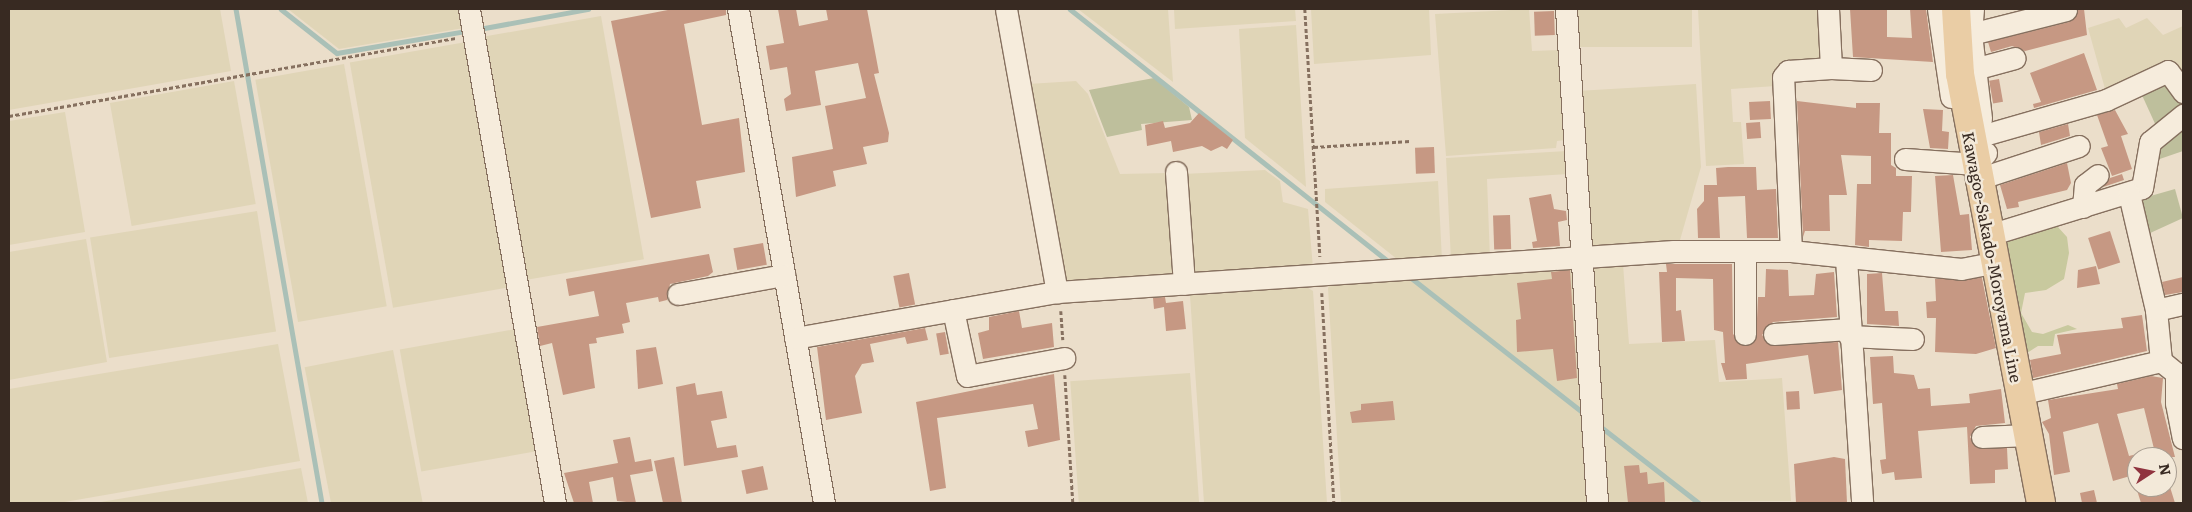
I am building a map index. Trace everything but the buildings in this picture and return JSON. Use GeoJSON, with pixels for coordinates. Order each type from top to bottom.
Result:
{"type":"FeatureCollection","features":[{"type":"Feature","properties":{"kind":"main road","name":"Kawagoe-Sakado-Moroyama Line"},"geometry":{"type":"LineString","coordinates":[[1956,9],[1960,74],[1973,169],[1989,235],[2041,503]]}},
{"type":"Feature","properties":{"kind":"street"},"geometry":{"type":"LineString","coordinates":[[469,9],[554,503]]}},
{"type":"Feature","properties":{"kind":"street"},"geometry":{"type":"LineString","coordinates":[[738,9],[824,503]]}},
{"type":"Feature","properties":{"kind":"street"},"geometry":{"type":"LineString","coordinates":[[1006,9],[1057,292]]}},
{"type":"Feature","properties":{"kind":"street"},"geometry":{"type":"LineString","coordinates":[[1566,9],[1597,503]]}},
{"type":"Feature","properties":{"kind":"street"},"geometry":{"type":"LineString","coordinates":[[1828,9],[1831,68]]}},
{"type":"Feature","properties":{"kind":"street"},"geometry":{"type":"LineString","coordinates":[[1938,9],[1973,169]]}},
{"type":"Feature","properties":{"kind":"street"},"geometry":{"type":"LineString","coordinates":[[1973,9],[1971,34],[1974,69],[1986,156],[1973,169]]}},
{"type":"Feature","properties":{"kind":"street"},"geometry":{"type":"LineString","coordinates":[[1971,34],[2066,10]]}},
{"type":"Feature","properties":{"kind":"street"},"geometry":{"type":"LineString","coordinates":[[1974,69],[2015,58]]}},
{"type":"Feature","properties":{"kind":"street"},"geometry":{"type":"LineString","coordinates":[[1791,252],[1783,77],[1788,71],[1831,68],[1871,70]]}},
{"type":"Feature","properties":{"kind":"street"},"geometry":{"type":"LineString","coordinates":[[1984,135],[2090,105],[2168,71],[2183,92]]}},
{"type":"Feature","properties":{"kind":"street"},"geometry":{"type":"LineString","coordinates":[[1989,235],[2130,194],[2142,188],[2150,142],[2183,115]]}},
{"type":"Feature","properties":{"kind":"street"},"geometry":{"type":"LineString","coordinates":[[1905,159],[1973,169],[2079,146]]}},
{"type":"Feature","properties":{"kind":"street"},"geometry":{"type":"LineString","coordinates":[[1176,172],[1184,284]]}},
{"type":"Feature","properties":{"kind":"street"},"geometry":{"type":"LineString","coordinates":[[2083,207],[2085,185],[2098,175]]}},
{"type":"Feature","properties":{"kind":"street"},"geometry":{"type":"LineString","coordinates":[[2130,194],[2156,310],[2161,361],[2176,373],[2176,403],[2183,438]]}},
{"type":"Feature","properties":{"kind":"street"},"geometry":{"type":"LineString","coordinates":[[795,338],[1057,292],[1582,260],[1674,251],[1791,252],[1961,269],[1993,263]]}},
{"type":"Feature","properties":{"kind":"street"},"geometry":{"type":"LineString","coordinates":[[1745,251],[1745,334]]}},
{"type":"Feature","properties":{"kind":"street"},"geometry":{"type":"LineString","coordinates":[[1846,259],[1849,333],[1862,503]]}},
{"type":"Feature","properties":{"kind":"street"},"geometry":{"type":"LineString","coordinates":[[678,294],[784,274]]}},
{"type":"Feature","properties":{"kind":"street"},"geometry":{"type":"LineString","coordinates":[[2156,310],[2183,304]]}},
{"type":"Feature","properties":{"kind":"street"},"geometry":{"type":"LineString","coordinates":[[953,310],[967,376],[1064,358]]}},
{"type":"Feature","properties":{"kind":"street"},"geometry":{"type":"LineString","coordinates":[[1774,334],[1849,333],[1912,339]]}},
{"type":"Feature","properties":{"kind":"street"},"geometry":{"type":"LineString","coordinates":[[2019,394],[2161,361]]}},
{"type":"Feature","properties":{"kind":"street"},"geometry":{"type":"LineString","coordinates":[[1982,438],[2028,435]]}},
{"type":"Feature","properties":{"kind":"path"},"geometry":{"type":"LineString","coordinates":[[9,116],[474,34]]}},
{"type":"Feature","properties":{"kind":"path"},"geometry":{"type":"LineString","coordinates":[[1314,147],[1410,141]]}},
{"type":"Feature","properties":{"kind":"path"},"geometry":{"type":"LineString","coordinates":[[1057,292],[1064,358],[1073,503]]}},
{"type":"Feature","properties":{"kind":"shaded area"},"geometry":{"type":"Polygon","coordinates":[[[9,9],[220,9],[231,71],[9,110],[9,9]]]}},
{"type":"Feature","properties":{"kind":"shaded area"},"geometry":{"type":"Polygon","coordinates":[[[288,9],[460,9],[464,28],[339,49],[288,9]]]}},
{"type":"Feature","properties":{"kind":"shaded area"},"geometry":{"type":"Polygon","coordinates":[[[1078,9],[1168,9],[1173,82],[1078,9]]]}},
{"type":"Feature","properties":{"kind":"shaded area"},"geometry":{"type":"Polygon","coordinates":[[[1174,9],[1295,9],[1296,21],[1175,29],[1174,9]]]}},
{"type":"Feature","properties":{"kind":"shaded area"},"geometry":{"type":"Polygon","coordinates":[[[1311,9],[1429,9],[1431,55],[1314,64],[1311,9]]]}},
{"type":"Feature","properties":{"kind":"shaded area"},"geometry":{"type":"Polygon","coordinates":[[[1529,9],[1532,51],[1560,50],[1566,140],[1557,141],[1556,148],[1446,156],[1435,14],[1529,9]]]}},
{"type":"Feature","properties":{"kind":"shaded area"},"geometry":{"type":"Polygon","coordinates":[[[1574,9],[1692,9],[1692,47],[1574,47],[1574,9]]]}},
{"type":"Feature","properties":{"kind":"shaded area"},"geometry":{"type":"Polygon","coordinates":[[[1698,9],[1822,9],[1825,53],[1815,63],[1777,65],[1776,86],[1731,89],[1733,122],[1741,122],[1744,164],[1706,166],[1698,9]]]}},
{"type":"Feature","properties":{"kind":"shaded area"},"geometry":{"type":"Polygon","coordinates":[[[601,16],[644,259],[526,280],[483,37],[601,16]]]}},
{"type":"Feature","properties":{"kind":"shaded area"},"geometry":{"type":"Polygon","coordinates":[[[2119,18],[2126,28],[2147,18],[2163,35],[2183,26],[2183,84],[2107,96],[2088,28],[2119,18]]]}},
{"type":"Feature","properties":{"kind":"shaded area"},"geometry":{"type":"Polygon","coordinates":[[[1296,25],[1306,187],[1245,138],[1239,29],[1296,25]]]}},
{"type":"Feature","properties":{"kind":"shaded area"},"geometry":{"type":"Polygon","coordinates":[[[466,42],[509,287],[393,308],[350,62],[466,42]]]}},
{"type":"Feature","properties":{"kind":"shaded area"},"geometry":{"type":"Polygon","coordinates":[[[344,64],[387,306],[298,322],[255,80],[344,64]]]}},
{"type":"Feature","properties":{"kind":"shaded area"},"geometry":{"type":"Polygon","coordinates":[[[234,81],[256,204],[132,226],[110,103],[234,81]]]}},
{"type":"Feature","properties":{"kind":"shaded area"},"geometry":{"type":"Polygon","coordinates":[[[1076,81],[1088,94],[1120,174],[1168,173],[1174,276],[1068,285],[1061,281],[1028,84],[1076,81]]]}},
{"type":"Feature","properties":{"kind":"shaded area"},"geometry":{"type":"Polygon","coordinates":[[[1696,84],[1701,167],[1678,247],[1593,251],[1586,244],[1577,91],[1696,84]]]}},
{"type":"Feature","properties":{"kind":"shaded area"},"geometry":{"type":"Polygon","coordinates":[[[65,112],[85,232],[9,245],[9,121],[65,112]]]}},
{"type":"Feature","properties":{"kind":"shaded area"},"geometry":{"type":"Polygon","coordinates":[[[1567,151],[1568,174],[1487,179],[1490,259],[1451,260],[1446,158],[1567,151]]]}},
{"type":"Feature","properties":{"kind":"shaded area"},"geometry":{"type":"Polygon","coordinates":[[[1265,170],[1280,181],[1283,202],[1308,209],[1313,268],[1192,278],[1183,174],[1265,170]]]}},
{"type":"Feature","properties":{"kind":"shaded area"},"geometry":{"type":"Polygon","coordinates":[[[1438,181],[1442,261],[1402,263],[1325,202],[1325,189],[1438,181]]]}},
{"type":"Feature","properties":{"kind":"shaded area"},"geometry":{"type":"Polygon","coordinates":[[[257,211],[276,331],[109,358],[90,237],[257,211]]]}},
{"type":"Feature","properties":{"kind":"shaded area"},"geometry":{"type":"Polygon","coordinates":[[[86,239],[107,362],[9,380],[9,252],[86,239]]]}},
{"type":"Feature","properties":{"kind":"shaded area"},"geometry":{"type":"Polygon","coordinates":[[[1623,264],[1629,344],[1715,340],[1719,382],[1782,378],[1791,501],[1341,503],[1328,288],[1331,282],[1623,264]]]}},
{"type":"Feature","properties":{"kind":"shaded area"},"geometry":{"type":"Polygon","coordinates":[[[1305,286],[1313,291],[1327,503],[1204,503],[1190,295],[1305,286]]]}},
{"type":"Feature","properties":{"kind":"shaded area"},"geometry":{"type":"Polygon","coordinates":[[[516,329],[538,451],[421,472],[400,349],[516,329]]]}},
{"type":"Feature","properties":{"kind":"shaded area"},"geometry":{"type":"Polygon","coordinates":[[[278,344],[300,461],[59,503],[9,503],[9,389],[278,344]]]}},
{"type":"Feature","properties":{"kind":"shaded area"},"geometry":{"type":"Polygon","coordinates":[[[393,350],[423,503],[331,503],[305,367],[393,350]]]}},
{"type":"Feature","properties":{"kind":"shaded area"},"geometry":{"type":"Polygon","coordinates":[[[1190,373],[1199,503],[1079,503],[1070,381],[1190,373]]]}},
{"type":"Feature","properties":{"kind":"shaded area"},"geometry":{"type":"Polygon","coordinates":[[[301,468],[308,503],[95,503],[301,468]]]}},
{"type":"Feature","properties":{"kind":"green space"},"geometry":{"type":"Polygon","coordinates":[[[1154,78],[1189,107],[1192,120],[1141,124],[1142,130],[1107,137],[1089,90],[1154,78]]]}},
{"type":"Feature","properties":{"kind":"green space"},"geometry":{"type":"Polygon","coordinates":[[[2171,79],[2183,107],[2157,128],[2141,93],[2171,79]]]}},
{"type":"Feature","properties":{"kind":"green space"},"geometry":{"type":"Polygon","coordinates":[[[2183,120],[2183,151],[2151,162],[2151,147],[2183,120]]]}},
{"type":"Feature","properties":{"kind":"green space"},"geometry":{"type":"Polygon","coordinates":[[[2175,189],[2183,218],[2148,234],[2140,199],[2175,189]]]}},
{"type":"Feature","properties":{"kind":"green space"},"geometry":{"type":"Polygon","coordinates":[[[2057,226],[2067,237],[2069,253],[2064,279],[2046,290],[2025,293],[2021,313],[2032,332],[2043,334],[2068,325],[2077,329],[2055,334],[2053,346],[2038,346],[2027,353],[2002,249],[2006,241],[2057,226]]]}},
{"type":"Feature","properties":{"kind":"waterway"},"geometry":{"type":"LineString","coordinates":[[236,9],[322,503]]}},
{"type":"Feature","properties":{"kind":"waterway"},"geometry":{"type":"LineString","coordinates":[[281,9],[337,53],[466,31]]}},
{"type":"Feature","properties":{"kind":"waterway"},"geometry":{"type":"LineString","coordinates":[[479,29],[588,9]]}},
{"type":"Feature","properties":{"kind":"waterway"},"geometry":{"type":"LineString","coordinates":[[1070,9],[1391,263]]}},
{"type":"Feature","properties":{"kind":"waterway"},"geometry":{"type":"LineString","coordinates":[[1409,276],[1584,413]]}},
{"type":"Feature","properties":{"kind":"waterway"},"geometry":{"type":"LineString","coordinates":[[1600,426],[1699,503]]}}]}
